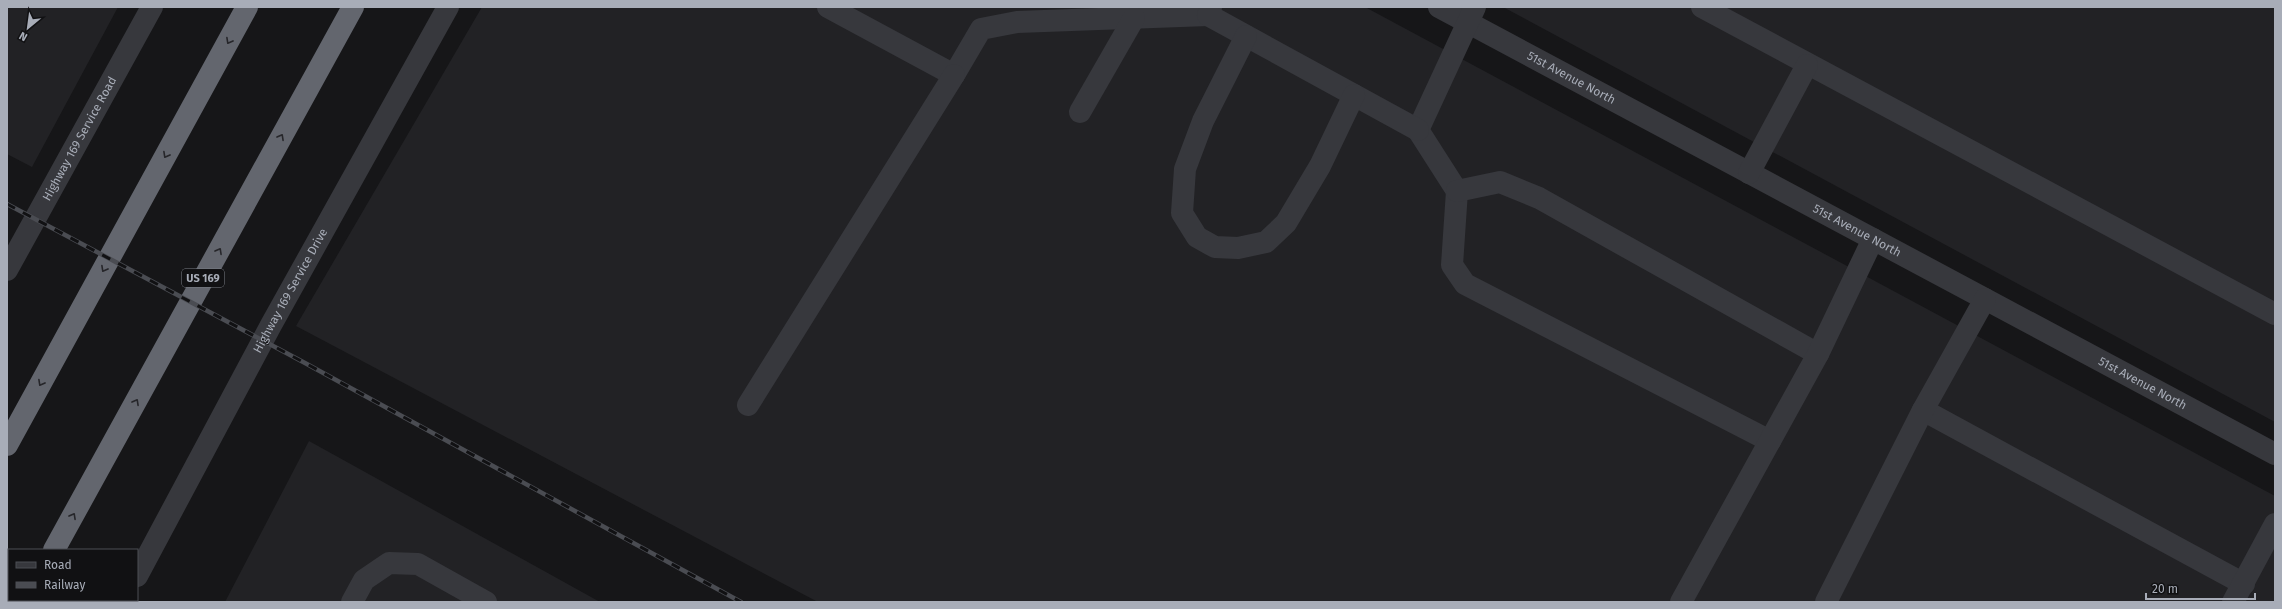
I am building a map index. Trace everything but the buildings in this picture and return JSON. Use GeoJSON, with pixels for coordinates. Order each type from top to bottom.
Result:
{"type":"FeatureCollection","features":[{"type":"Feature","properties":{"kind":"highway"},"geometry":{"type":"LineString","coordinates":[[7,445],[247,7]]}},
{"type":"Feature","properties":{"kind":"highway","name":"US 169"},"geometry":{"type":"LineString","coordinates":[[55,549],[353,7]]}},
{"type":"Feature","properties":{"kind":"street","name":"Highway 169 Service Road"},"geometry":{"type":"LineString","coordinates":[[7,270],[152,7]]}},
{"type":"Feature","properties":{"kind":"street","name":"Highway 169 Service Drive"},"geometry":{"type":"LineString","coordinates":[[138,574],[271,325],[448,7]]}},
{"type":"Feature","properties":{"kind":"street"},"geometry":{"type":"LineString","coordinates":[[828,7],[954,75]]}},
{"type":"Feature","properties":{"kind":"street","name":"51st Avenue North"},"geometry":{"type":"LineString","coordinates":[[1439,7],[1471,14],[1749,173],[2275,454]]}},
{"type":"Feature","properties":{"kind":"street"},"geometry":{"type":"LineString","coordinates":[[1702,7],[1807,65],[2275,314]]}},
{"type":"Feature","properties":{"kind":"street"},"geometry":{"type":"LineString","coordinates":[[748,405],[954,75],[981,29],[1017,22],[1134,18],[1209,11],[1246,36],[1418,130],[1457,191],[1452,265],[1465,284],[1770,441]]}},
{"type":"Feature","properties":{"kind":"street"},"geometry":{"type":"LineString","coordinates":[[1418,130],[1471,14]]}},
{"type":"Feature","properties":{"kind":"street"},"geometry":{"type":"LineString","coordinates":[[1080,112],[1134,18]]}},
{"type":"Feature","properties":{"kind":"street"},"geometry":{"type":"LineString","coordinates":[[1246,36],[1203,122],[1185,169],[1182,213],[1197,237],[1215,247],[1238,248],[1266,242],[1286,223],[1320,166],[1354,95]]}},
{"type":"Feature","properties":{"kind":"street"},"geometry":{"type":"LineString","coordinates":[[1749,173],[1807,65]]}},
{"type":"Feature","properties":{"kind":"street"},"geometry":{"type":"LineString","coordinates":[[1457,191],[1500,182],[1539,198],[1818,354]]}},
{"type":"Feature","properties":{"kind":"street"},"geometry":{"type":"LineString","coordinates":[[1681,602],[1818,354],[1873,239]]}},
{"type":"Feature","properties":{"kind":"street"},"geometry":{"type":"LineString","coordinates":[[1826,602],[1924,410],[1985,299]]}},
{"type":"Feature","properties":{"kind":"street"},"geometry":{"type":"LineString","coordinates":[[1924,410],[2238,593],[2275,524]]}},
{"type":"Feature","properties":{"kind":"street"},"geometry":{"type":"LineString","coordinates":[[352,602],[364,580],[390,563],[418,564],[486,602]]}},
{"type":"Feature","properties":{"kind":"shaded area"},"geometry":{"type":"Polygon","coordinates":[[[7,7],[118,7],[32,167],[7,154],[7,7]]]}},
{"type":"Feature","properties":{"kind":"shaded area"},"geometry":{"type":"Polygon","coordinates":[[[482,7],[1365,7],[2275,496],[2275,602],[818,602],[296,326],[482,7]]]}},
{"type":"Feature","properties":{"kind":"shaded area"},"geometry":{"type":"Polygon","coordinates":[[[1503,7],[2275,7],[2275,422],[1503,7]]]}},
{"type":"Feature","properties":{"kind":"shaded area"},"geometry":{"type":"Polygon","coordinates":[[[309,441],[600,602],[225,602],[309,441]]]}},
{"type":"Feature","properties":{"kind":"railway"},"geometry":{"type":"LineString","coordinates":[[7,204],[305,363],[741,602]]}}]}
